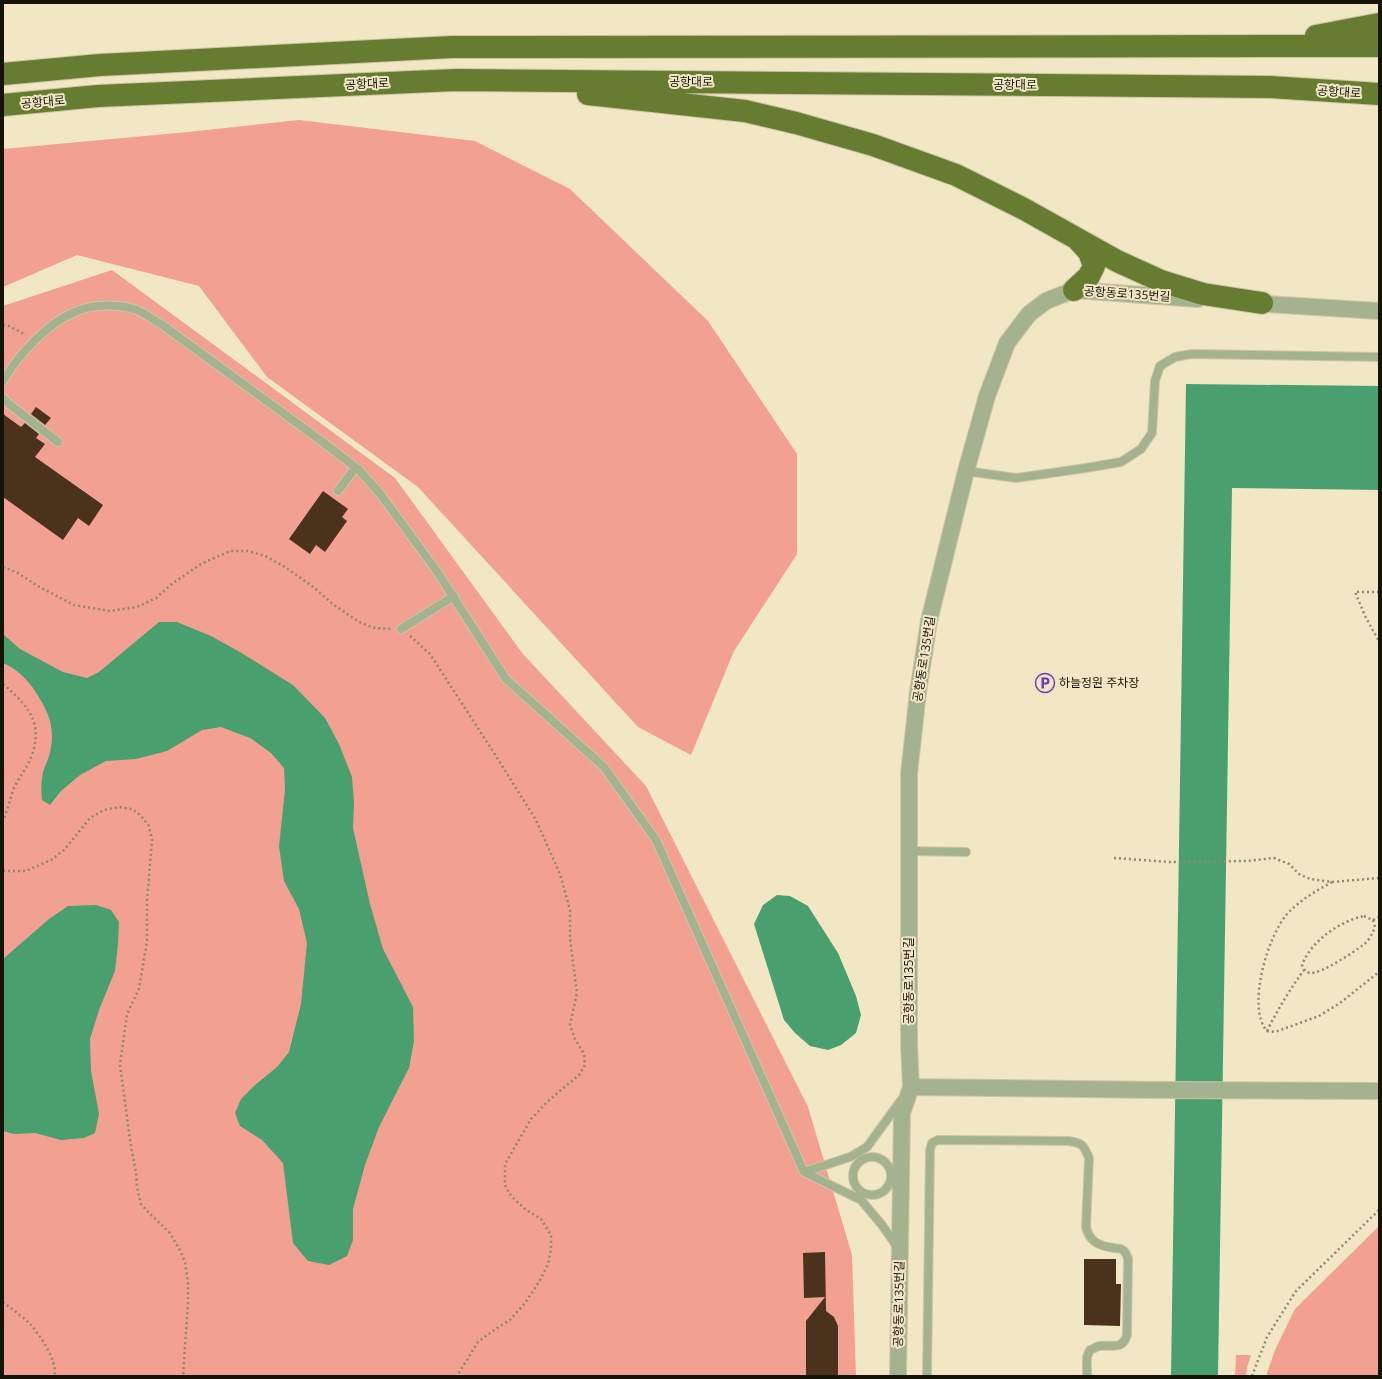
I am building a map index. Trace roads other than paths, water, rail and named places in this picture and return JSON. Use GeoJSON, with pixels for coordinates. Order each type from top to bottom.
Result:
{"type":"FeatureCollection","features":[{"type":"Feature","properties":{"kind":"highway"},"geometry":{"type":"LineString","coordinates":[[1267,46],[1379,24]]}},
{"type":"Feature","properties":{"kind":"highway"},"geometry":{"type":"LineString","coordinates":[[3,74],[100,65],[452,47],[1379,46]]}},
{"type":"Feature","properties":{"kind":"highway"},"geometry":{"type":"LineString","coordinates":[[456,80],[745,111],[796,123],[873,145],[949,172],[1003,198],[1117,261],[1161,281],[1203,294],[1262,303]]}},
{"type":"Feature","properties":{"kind":"highway","name":"공항대로"},"geometry":{"type":"LineString","coordinates":[[3,105],[98,96],[456,80],[1270,88],[1379,94]]}},
{"type":"Feature","properties":{"kind":"highway"},"geometry":{"type":"LineString","coordinates":[[1074,290],[1089,276],[1094,266],[1089,252],[1075,238]]}},
{"type":"Feature","properties":{"kind":"street","name":"공항동로135번길"},"geometry":{"type":"LineString","coordinates":[[898,1376],[900,1251],[896,1175],[902,1113],[911,1087],[909,1044],[909,774],[918,692],[930,621],[966,471],[987,396],[1007,343],[1030,314],[1046,301],[1074,290],[1379,311]]}},
{"type":"Feature","properties":{"kind":"street"},"geometry":{"type":"LineString","coordinates":[[911,1087],[1379,1091]]}},
{"type":"Feature","properties":{"kind":"lane"},"geometry":{"type":"LineString","coordinates":[[3,381],[16,362],[35,341],[56,322],[77,310],[106,306],[135,309],[167,329],[320,440],[355,468],[381,495],[418,545],[454,596],[506,679],[604,767],[656,840],[804,1172],[863,1197],[883,1191],[896,1175],[881,1160],[875,1157],[861,1155],[850,1157],[804,1172]]}},
{"type":"Feature","properties":{"kind":"lane"},"geometry":{"type":"LineString","coordinates":[[966,471],[1016,478],[1121,462],[1141,449],[1152,433],[1155,381],[1160,366],[1175,357],[1192,354],[1379,357]]}},
{"type":"Feature","properties":{"kind":"lane"},"geometry":{"type":"LineString","coordinates":[[3,398],[58,442]]}},
{"type":"Feature","properties":{"kind":"lane"},"geometry":{"type":"LineString","coordinates":[[338,491],[355,468]]}},
{"type":"Feature","properties":{"kind":"lane"},"geometry":{"type":"LineString","coordinates":[[401,629],[454,596]]}},
{"type":"Feature","properties":{"kind":"lane"},"geometry":{"type":"LineString","coordinates":[[909,851],[966,852]]}},
{"type":"Feature","properties":{"kind":"lane"},"geometry":{"type":"LineString","coordinates":[[900,1251],[855,1186],[852,1174],[861,1155],[911,1087]]}},
{"type":"Feature","properties":{"kind":"lane"},"geometry":{"type":"LineString","coordinates":[[927,1376],[930,1150],[932,1143],[938,1140],[1070,1141],[1079,1143],[1085,1148],[1089,1158],[1086,1227],[1088,1234],[1091,1240],[1100,1245],[1121,1249],[1126,1253],[1128,1259],[1127,1335],[1125,1342],[1120,1345],[1098,1346],[1090,1350],[1087,1357],[1087,1376]]}},
{"type":"Feature","properties":{"kind":"place","name":"하늘정원 주차장"},"geometry":{"type":"Point","coordinates":[1045,683]}}]}
